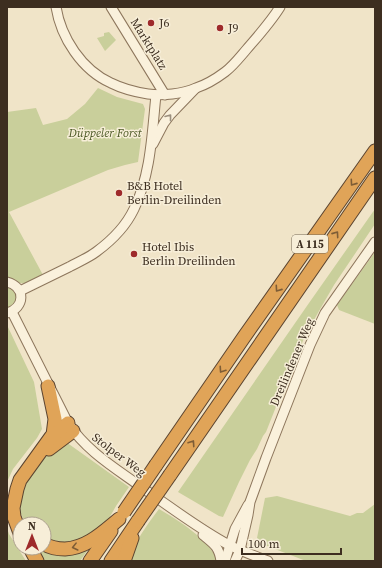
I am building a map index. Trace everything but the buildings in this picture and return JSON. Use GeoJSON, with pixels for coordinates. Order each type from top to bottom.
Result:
{"type":"FeatureCollection","features":[{"type":"Feature","properties":{"kind":"highway","name":"A 115"},"geometry":{"type":"LineString","coordinates":[[90,561],[375,151]]}},
{"type":"Feature","properties":{"kind":"highway","name":"A 115"},"geometry":{"type":"LineString","coordinates":[[111,561],[375,178]]}},
{"type":"Feature","properties":{"kind":"highway"},"geometry":{"type":"LineString","coordinates":[[48,386],[55,419],[54,435]]}},
{"type":"Feature","properties":{"kind":"highway"},"geometry":{"type":"LineString","coordinates":[[14,516],[17,489],[20,480],[51,437],[70,427]]}},
{"type":"Feature","properties":{"kind":"highway"},"geometry":{"type":"LineString","coordinates":[[31,465],[70,427]]}},
{"type":"Feature","properties":{"kind":"highway"},"geometry":{"type":"LineString","coordinates":[[14,508],[18,516]]}},
{"type":"Feature","properties":{"kind":"highway"},"geometry":{"type":"LineString","coordinates":[[52,548],[72,548],[87,543],[98,537],[122,515]]}},
{"type":"Feature","properties":{"kind":"highway"},"geometry":{"type":"LineString","coordinates":[[124,561],[138,521]]}},
{"type":"Feature","properties":{"kind":"street"},"geometry":{"type":"LineString","coordinates":[[56,7],[60,24],[66,38],[84,63],[98,76],[123,89],[161,95],[174,94],[195,89],[226,72],[280,7]]}},
{"type":"Feature","properties":{"kind":"street","name":"Marktplatz"},"geometry":{"type":"LineString","coordinates":[[111,7],[161,95]]}},
{"type":"Feature","properties":{"kind":"street"},"geometry":{"type":"LineString","coordinates":[[150,149],[170,115],[195,89]]}},
{"type":"Feature","properties":{"kind":"street"},"geometry":{"type":"LineString","coordinates":[[20,291],[95,253],[112,239],[126,222],[134,209],[143,183],[161,95]]}},
{"type":"Feature","properties":{"kind":"street","name":"Dreilindener Weg"},"geometry":{"type":"LineString","coordinates":[[235,561],[240,550],[250,502],[310,344],[326,313],[375,242]]}},
{"type":"Feature","properties":{"kind":"street"},"geometry":{"type":"LineString","coordinates":[[7,282],[13,284],[20,291],[21,299],[18,307],[10,313]]}},
{"type":"Feature","properties":{"kind":"street","name":"Stolper Weg"},"geometry":{"type":"LineString","coordinates":[[10,313],[70,427],[79,439],[94,453],[196,526],[240,550],[268,561]]}},
{"type":"Feature","properties":{"kind":"street","name":"Dreilindener Weg"},"geometry":{"type":"LineString","coordinates":[[225,561],[235,529],[243,512],[250,502]]}},
{"type":"Feature","properties":{"kind":"street"},"geometry":{"type":"LineString","coordinates":[[196,526],[200,532],[215,545],[219,552],[221,561]]}},
{"type":"Feature","properties":{"kind":"green space"},"geometry":{"type":"Polygon","coordinates":[[[109,32],[116,40],[105,51],[97,38],[104,36],[104,33],[109,32]]]}},
{"type":"Feature","properties":{"kind":"green space","name":"Düppeler Forst"},"geometry":{"type":"Polygon","coordinates":[[[98,88],[117,97],[143,104],[145,109],[138,162],[108,170],[9,212],[43,275],[25,283],[18,283],[7,279],[7,112],[36,108],[43,125],[67,119],[85,104],[98,88]]]}},
{"type":"Feature","properties":{"kind":"green space"},"geometry":{"type":"Polygon","coordinates":[[[375,209],[375,224],[334,285],[305,336],[266,432],[250,460],[223,517],[178,492],[309,303],[375,209]]]}},
{"type":"Feature","properties":{"kind":"green space"},"geometry":{"type":"Polygon","coordinates":[[[375,252],[375,324],[339,310],[337,305],[375,252]]]}},
{"type":"Feature","properties":{"kind":"green space"},"geometry":{"type":"Polygon","coordinates":[[[7,285],[17,292],[17,304],[7,310],[7,285]]]}},
{"type":"Feature","properties":{"kind":"green space"},"geometry":{"type":"Polygon","coordinates":[[[7,325],[34,382],[42,429],[37,438],[13,469],[7,482],[7,325]]]}},
{"type":"Feature","properties":{"kind":"green space"},"geometry":{"type":"Polygon","coordinates":[[[66,442],[129,487],[108,520],[92,535],[80,542],[63,545],[52,542],[52,516],[22,516],[20,512],[20,495],[26,480],[48,454],[66,442]]]}},
{"type":"Feature","properties":{"kind":"green space"},"geometry":{"type":"Polygon","coordinates":[[[277,496],[350,516],[357,513],[363,513],[375,504],[375,561],[306,561],[262,544],[257,538],[265,498],[277,496]]]}},
{"type":"Feature","properties":{"kind":"green space"},"geometry":{"type":"Polygon","coordinates":[[[159,509],[200,537],[219,561],[128,561],[138,540],[159,509]]]}},
{"type":"Feature","properties":{"kind":"green space"},"geometry":{"type":"Polygon","coordinates":[[[7,528],[12,539],[12,556],[23,556],[26,561],[7,561],[7,528]]]}},
{"type":"Feature","properties":{"kind":"green space"},"geometry":{"type":"Polygon","coordinates":[[[94,541],[80,561],[41,561],[38,556],[52,556],[52,547],[94,541]]]}},
{"type":"Feature","properties":{"kind":"place","name":"J6"},"geometry":{"type":"Point","coordinates":[151,23]}},
{"type":"Feature","properties":{"kind":"place","name":"J9"},"geometry":{"type":"Point","coordinates":[220,28]}},
{"type":"Feature","properties":{"kind":"place","name":"B&B Hotel Berlin-Dreilinden"},"geometry":{"type":"Point","coordinates":[119,193]}},
{"type":"Feature","properties":{"kind":"place","name":"Hotel Ibis Berlin Dreilinden"},"geometry":{"type":"Point","coordinates":[134,254]}}]}
